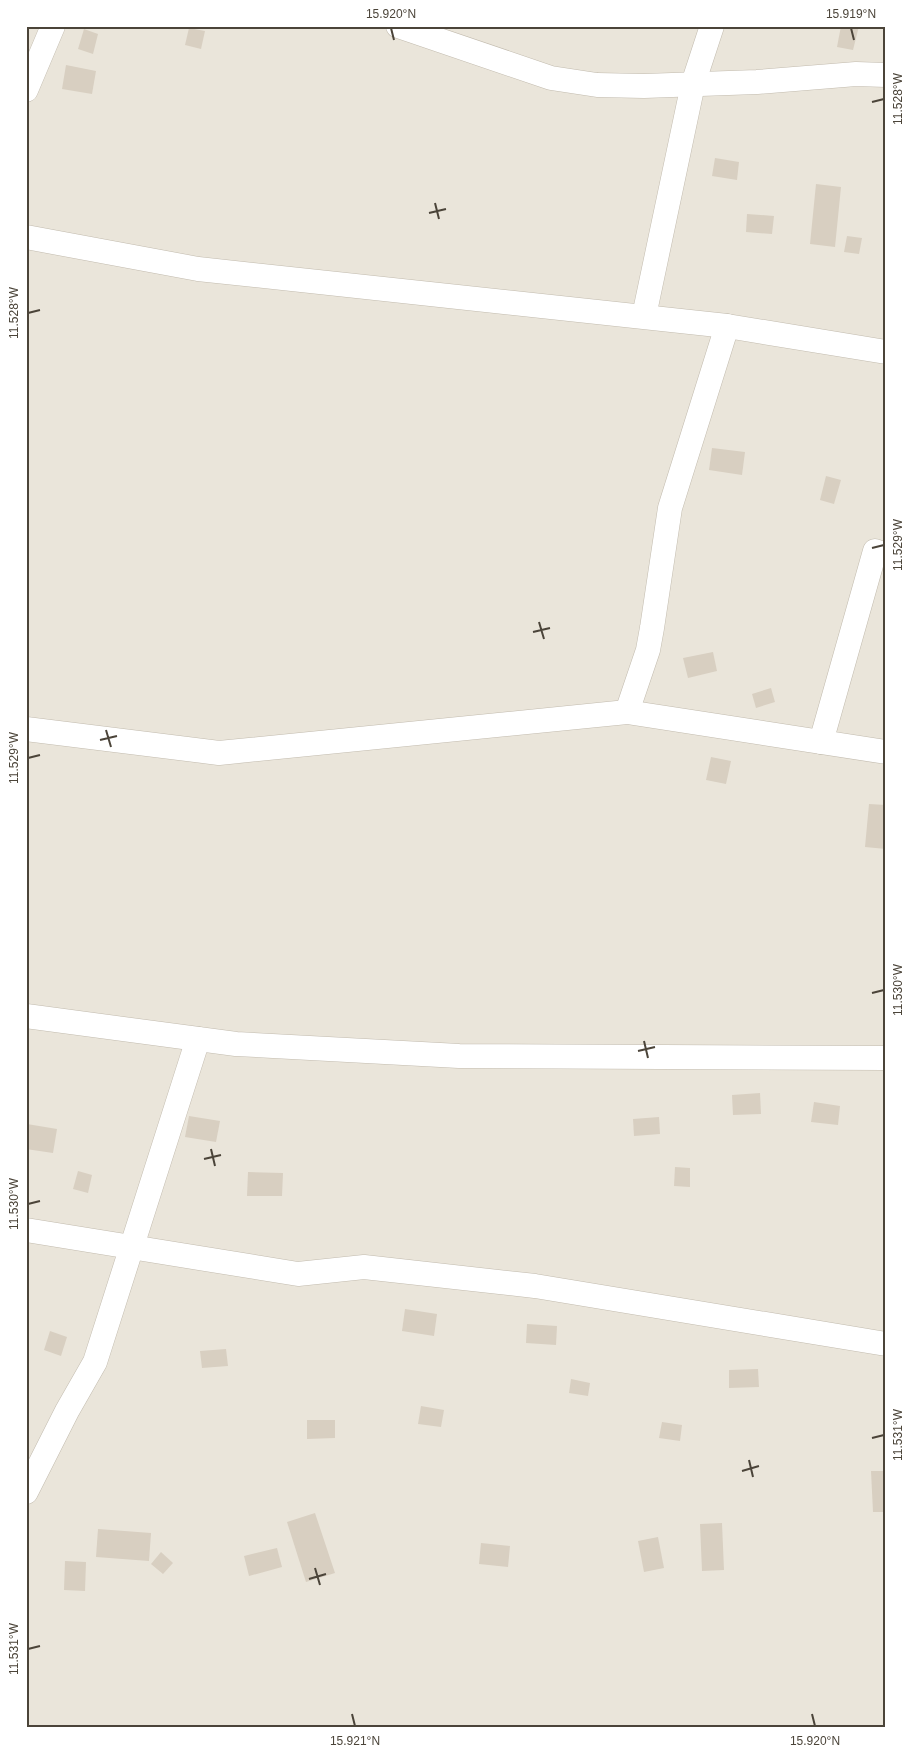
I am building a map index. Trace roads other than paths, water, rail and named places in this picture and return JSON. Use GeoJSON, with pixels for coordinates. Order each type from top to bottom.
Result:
{"type":"FeatureCollection","features":[{"type":"Feature","properties":{"kind":"street"},"geometry":{"type":"LineString","coordinates":[[26,90],[53,26]]}},
{"type":"Feature","properties":{"kind":"street"},"geometry":{"type":"LineString","coordinates":[[398,26],[551,78],[597,85],[757,82],[856,74],[886,75]]}},
{"type":"Feature","properties":{"kind":"street"},"geometry":{"type":"LineString","coordinates":[[644,316],[693,84],[712,26]]}},
{"type":"Feature","properties":{"kind":"street"},"geometry":{"type":"LineString","coordinates":[[26,237],[198,269],[727,326],[886,352]]}},
{"type":"Feature","properties":{"kind":"street"},"geometry":{"type":"LineString","coordinates":[[627,712],[651,635],[670,508],[727,326]]}},
{"type":"Feature","properties":{"kind":"street"},"geometry":{"type":"LineString","coordinates":[[821,742],[875,551],[886,556]]}},
{"type":"Feature","properties":{"kind":"street"},"geometry":{"type":"LineString","coordinates":[[26,730],[219,753],[627,712],[886,752]]}},
{"type":"Feature","properties":{"kind":"street"},"geometry":{"type":"LineString","coordinates":[[26,1016],[236,1044],[459,1056],[886,1058]]}},
{"type":"Feature","properties":{"kind":"street"},"geometry":{"type":"LineString","coordinates":[[26,1492],[67,1411],[95,1362],[198,1038]]}},
{"type":"Feature","properties":{"kind":"street"},"geometry":{"type":"LineString","coordinates":[[26,1230],[298,1274],[364,1267],[535,1286],[886,1344]]}}]}
